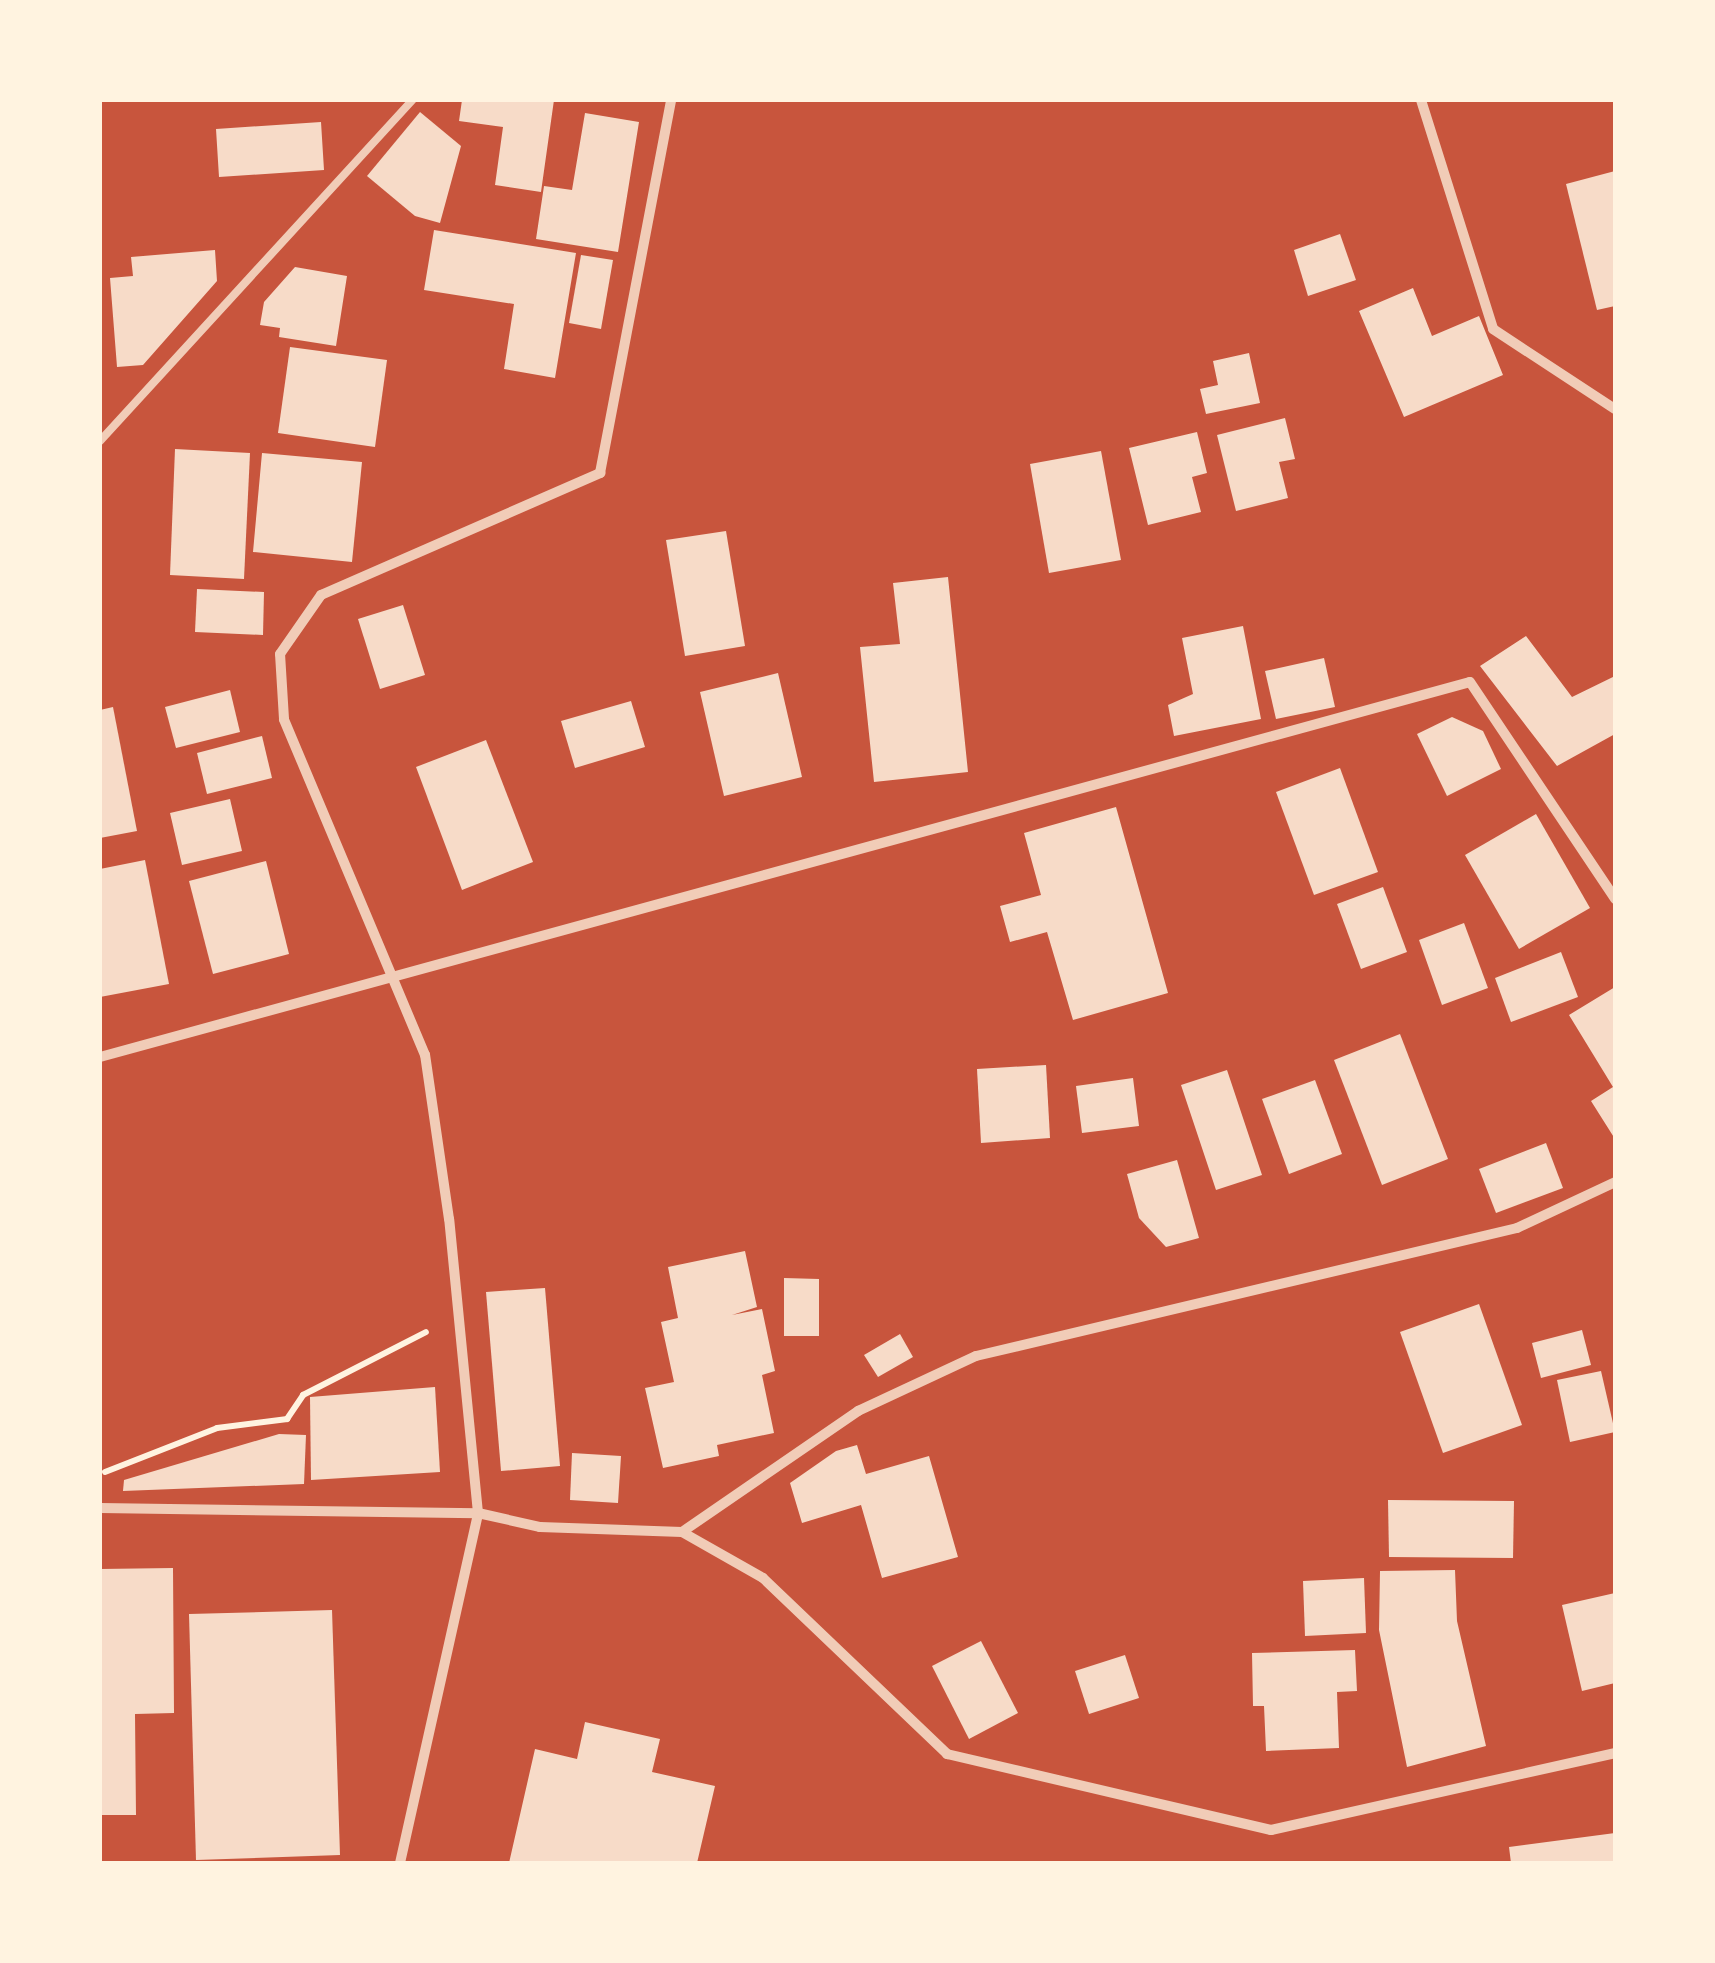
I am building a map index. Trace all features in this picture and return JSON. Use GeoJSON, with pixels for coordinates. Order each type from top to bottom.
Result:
{"type":"FeatureCollection","features":[{"type":"Feature","properties":{"kind":"street"},"geometry":{"type":"LineString","coordinates":[[400,1863],[478,1513],[425,1054],[391,982],[284,720],[280,654],[321,595],[600,473],[671,100]]}},
{"type":"Feature","properties":{"kind":"street"},"geometry":{"type":"LineString","coordinates":[[1421,100],[1494,329],[1615,409]]}},
{"type":"Feature","properties":{"kind":"street"},"geometry":{"type":"LineString","coordinates":[[100,1058],[391,982],[1470,682],[1615,899]]}},
{"type":"Feature","properties":{"kind":"street"},"geometry":{"type":"LineString","coordinates":[[682,1532],[858,1411],[976,1356],[1518,1228],[1615,1182]]}},
{"type":"Feature","properties":{"kind":"street"},"geometry":{"type":"LineString","coordinates":[[100,1508],[478,1513],[540,1527],[682,1532],[762,1578],[947,1754],[1271,1830],[1615,1753]]}},
{"type":"Feature","properties":{"kind":"lane"},"geometry":{"type":"LineString","coordinates":[[100,441],[413,100]]}},
{"type":"Feature","properties":{"kind":"path"},"geometry":{"type":"LineString","coordinates":[[100,1474],[217,1428],[287,1419],[303,1395],[458,1316]]}},
{"type":"Feature","properties":{"kind":"building"},"geometry":{"type":"Polygon","coordinates":[[[462,100],[554,100],[541,192],[495,185],[503,127],[459,121],[462,100]]]}},
{"type":"Feature","properties":{"kind":"building"},"geometry":{"type":"Polygon","coordinates":[[[420,112],[461,146],[440,223],[415,216],[367,176],[420,112]]]}},
{"type":"Feature","properties":{"kind":"building"},"geometry":{"type":"Polygon","coordinates":[[[585,113],[639,122],[618,252],[536,239],[544,186],[572,190],[585,113]]]}},
{"type":"Feature","properties":{"kind":"building"},"geometry":{"type":"Polygon","coordinates":[[[321,122],[324,170],[219,177],[216,129],[321,122]]]}},
{"type":"Feature","properties":{"kind":"building"},"geometry":{"type":"Polygon","coordinates":[[[1615,171],[1615,306],[1597,310],[1566,184],[1615,171]]]}},
{"type":"Feature","properties":{"kind":"building"},"geometry":{"type":"Polygon","coordinates":[[[434,230],[576,253],[555,378],[504,369],[514,304],[424,290],[434,230]]]}},
{"type":"Feature","properties":{"kind":"building"},"geometry":{"type":"Polygon","coordinates":[[[1340,234],[1356,280],[1308,296],[1294,250],[1340,234]]]}},
{"type":"Feature","properties":{"kind":"building"},"geometry":{"type":"Polygon","coordinates":[[[215,250],[217,281],[143,365],[117,367],[110,278],[133,276],[131,257],[215,250]]]}},
{"type":"Feature","properties":{"kind":"building"},"geometry":{"type":"Polygon","coordinates":[[[581,255],[613,260],[601,329],[569,323],[581,255]]]}},
{"type":"Feature","properties":{"kind":"building"},"geometry":{"type":"Polygon","coordinates":[[[295,267],[347,276],[336,346],[279,337],[280,328],[260,325],[264,302],[295,267]]]}},
{"type":"Feature","properties":{"kind":"building"},"geometry":{"type":"Polygon","coordinates":[[[1413,288],[1432,336],[1479,316],[1503,375],[1404,417],[1359,311],[1413,288]]]}},
{"type":"Feature","properties":{"kind":"building"},"geometry":{"type":"Polygon","coordinates":[[[290,347],[387,360],[375,447],[278,433],[290,347]]]}},
{"type":"Feature","properties":{"kind":"building"},"geometry":{"type":"Polygon","coordinates":[[[1249,353],[1260,403],[1206,414],[1200,389],[1218,385],[1213,361],[1249,353]]]}},
{"type":"Feature","properties":{"kind":"building"},"geometry":{"type":"Polygon","coordinates":[[[1285,418],[1295,459],[1279,462],[1288,498],[1236,511],[1217,435],[1285,418]]]}},
{"type":"Feature","properties":{"kind":"building"},"geometry":{"type":"Polygon","coordinates":[[[1197,432],[1207,473],[1192,477],[1201,512],[1148,525],[1129,448],[1197,432]]]}},
{"type":"Feature","properties":{"kind":"building"},"geometry":{"type":"Polygon","coordinates":[[[175,449],[250,453],[244,579],[170,575],[175,449]]]}},
{"type":"Feature","properties":{"kind":"building"},"geometry":{"type":"Polygon","coordinates":[[[1101,451],[1121,560],[1049,573],[1030,464],[1101,451]]]}},
{"type":"Feature","properties":{"kind":"building"},"geometry":{"type":"Polygon","coordinates":[[[262,453],[362,462],[352,562],[253,552],[262,453]]]}},
{"type":"Feature","properties":{"kind":"building"},"geometry":{"type":"Polygon","coordinates":[[[726,531],[745,646],[685,656],[666,540],[726,531]]]}},
{"type":"Feature","properties":{"kind":"building"},"geometry":{"type":"Polygon","coordinates":[[[948,577],[968,772],[874,782],[860,647],[900,644],[893,583],[948,577]]]}},
{"type":"Feature","properties":{"kind":"building"},"geometry":{"type":"Polygon","coordinates":[[[197,589],[264,592],[263,635],[195,632],[197,589]]]}},
{"type":"Feature","properties":{"kind":"building"},"geometry":{"type":"Polygon","coordinates":[[[403,605],[425,675],[380,689],[358,619],[403,605]]]}},
{"type":"Feature","properties":{"kind":"building"},"geometry":{"type":"Polygon","coordinates":[[[1243,626],[1261,719],[1174,736],[1168,705],[1193,694],[1182,638],[1243,626]]]}},
{"type":"Feature","properties":{"kind":"building"},"geometry":{"type":"Polygon","coordinates":[[[1526,636],[1572,697],[1615,676],[1615,734],[1557,766],[1480,666],[1526,636]]]}},
{"type":"Feature","properties":{"kind":"building"},"geometry":{"type":"Polygon","coordinates":[[[1324,658],[1335,707],[1276,719],[1265,671],[1324,658]]]}},
{"type":"Feature","properties":{"kind":"building"},"geometry":{"type":"Polygon","coordinates":[[[778,673],[802,777],[724,796],[700,692],[778,673]]]}},
{"type":"Feature","properties":{"kind":"building"},"geometry":{"type":"Polygon","coordinates":[[[230,690],[240,732],[176,748],[165,707],[230,690]]]}},
{"type":"Feature","properties":{"kind":"building"},"geometry":{"type":"Polygon","coordinates":[[[631,701],[645,747],[575,768],[561,721],[631,701]]]}},
{"type":"Feature","properties":{"kind":"building"},"geometry":{"type":"Polygon","coordinates":[[[113,707],[137,831],[100,838],[100,710],[113,707]]]}},
{"type":"Feature","properties":{"kind":"building"},"geometry":{"type":"Polygon","coordinates":[[[1452,717],[1483,731],[1501,769],[1447,796],[1417,734],[1452,717]]]}},
{"type":"Feature","properties":{"kind":"building"},"geometry":{"type":"Polygon","coordinates":[[[262,736],[272,778],[207,794],[197,753],[262,736]]]}},
{"type":"Feature","properties":{"kind":"building"},"geometry":{"type":"Polygon","coordinates":[[[486,740],[533,862],[462,890],[416,767],[486,740]]]}},
{"type":"Feature","properties":{"kind":"building"},"geometry":{"type":"Polygon","coordinates":[[[1340,768],[1378,872],[1314,895],[1276,792],[1340,768]]]}},
{"type":"Feature","properties":{"kind":"building"},"geometry":{"type":"Polygon","coordinates":[[[230,799],[242,851],[182,865],[170,813],[230,799]]]}},
{"type":"Feature","properties":{"kind":"building"},"geometry":{"type":"Polygon","coordinates":[[[1116,807],[1168,993],[1073,1020],[1047,932],[1010,942],[1000,906],[1041,895],[1024,833],[1116,807]]]}},
{"type":"Feature","properties":{"kind":"building"},"geometry":{"type":"Polygon","coordinates":[[[1536,814],[1590,908],[1519,949],[1465,855],[1536,814]]]}},
{"type":"Feature","properties":{"kind":"building"},"geometry":{"type":"Polygon","coordinates":[[[145,860],[169,984],[100,997],[100,869],[145,860]]]}},
{"type":"Feature","properties":{"kind":"building"},"geometry":{"type":"Polygon","coordinates":[[[266,861],[289,954],[213,974],[189,881],[266,861]]]}},
{"type":"Feature","properties":{"kind":"building"},"geometry":{"type":"Polygon","coordinates":[[[1383,887],[1407,952],[1361,969],[1337,904],[1383,887]]]}},
{"type":"Feature","properties":{"kind":"building"},"geometry":{"type":"Polygon","coordinates":[[[1464,923],[1488,988],[1442,1005],[1419,940],[1464,923]]]}},
{"type":"Feature","properties":{"kind":"building"},"geometry":{"type":"Polygon","coordinates":[[[1561,952],[1578,997],[1511,1022],[1495,978],[1561,952]]]}},
{"type":"Feature","properties":{"kind":"building"},"geometry":{"type":"Polygon","coordinates":[[[1615,987],[1615,1139],[1591,1101],[1613,1087],[1569,1015],[1615,987]]]}},
{"type":"Feature","properties":{"kind":"building"},"geometry":{"type":"Polygon","coordinates":[[[1400,1034],[1448,1159],[1382,1185],[1334,1060],[1400,1034]]]}},
{"type":"Feature","properties":{"kind":"building"},"geometry":{"type":"Polygon","coordinates":[[[1046,1065],[1050,1138],[981,1143],[977,1069],[1046,1065]]]}},
{"type":"Feature","properties":{"kind":"building"},"geometry":{"type":"Polygon","coordinates":[[[1227,1070],[1262,1175],[1216,1190],[1181,1085],[1227,1070]]]}},
{"type":"Feature","properties":{"kind":"building"},"geometry":{"type":"Polygon","coordinates":[[[1133,1078],[1139,1126],[1082,1133],[1076,1086],[1133,1078]]]}},
{"type":"Feature","properties":{"kind":"building"},"geometry":{"type":"Polygon","coordinates":[[[1315,1080],[1342,1154],[1289,1174],[1262,1099],[1315,1080]]]}},
{"type":"Feature","properties":{"kind":"building"},"geometry":{"type":"Polygon","coordinates":[[[1546,1143],[1563,1188],[1496,1213],[1479,1169],[1546,1143]]]}},
{"type":"Feature","properties":{"kind":"building"},"geometry":{"type":"Polygon","coordinates":[[[1177,1160],[1199,1238],[1166,1247],[1139,1218],[1127,1174],[1177,1160]]]}},
{"type":"Feature","properties":{"kind":"building"},"geometry":{"type":"Polygon","coordinates":[[[745,1251],[757,1307],[732,1315],[762,1309],[775,1371],[762,1375],[774,1433],[717,1445],[719,1456],[663,1468],[645,1388],[674,1382],[661,1322],[678,1318],[668,1267],[745,1251]]]}},
{"type":"Feature","properties":{"kind":"building"},"geometry":{"type":"Polygon","coordinates":[[[784,1278],[819,1279],[819,1336],[784,1336],[784,1278]]]}},
{"type":"Feature","properties":{"kind":"building"},"geometry":{"type":"Polygon","coordinates":[[[545,1288],[560,1466],[501,1471],[486,1292],[545,1288]]]}},
{"type":"Feature","properties":{"kind":"building"},"geometry":{"type":"Polygon","coordinates":[[[1479,1304],[1522,1425],[1443,1453],[1400,1332],[1479,1304]]]}},
{"type":"Feature","properties":{"kind":"building"},"geometry":{"type":"Polygon","coordinates":[[[1582,1330],[1591,1365],[1541,1378],[1532,1343],[1582,1330]]]}},
{"type":"Feature","properties":{"kind":"building"},"geometry":{"type":"Polygon","coordinates":[[[900,1334],[913,1357],[878,1377],[864,1355],[900,1334]]]}},
{"type":"Feature","properties":{"kind":"building"},"geometry":{"type":"Polygon","coordinates":[[[1601,1371],[1615,1432],[1570,1442],[1557,1380],[1601,1371]]]}},
{"type":"Feature","properties":{"kind":"building"},"geometry":{"type":"Polygon","coordinates":[[[435,1387],[440,1472],[311,1480],[310,1397],[435,1387]]]}},
{"type":"Feature","properties":{"kind":"building"},"geometry":{"type":"Polygon","coordinates":[[[279,1434],[306,1435],[304,1484],[123,1491],[124,1480],[279,1434]]]}},
{"type":"Feature","properties":{"kind":"building"},"geometry":{"type":"Polygon","coordinates":[[[857,1445],[866,1474],[929,1456],[958,1557],[882,1578],[861,1505],[802,1523],[790,1483],[836,1451],[857,1445]]]}},
{"type":"Feature","properties":{"kind":"building"},"geometry":{"type":"Polygon","coordinates":[[[572,1453],[621,1456],[618,1503],[570,1500],[572,1453]]]}},
{"type":"Feature","properties":{"kind":"building"},"geometry":{"type":"Polygon","coordinates":[[[1388,1500],[1514,1501],[1513,1558],[1389,1557],[1388,1500]]]}},
{"type":"Feature","properties":{"kind":"building"},"geometry":{"type":"Polygon","coordinates":[[[173,1568],[174,1713],[135,1714],[136,1815],[100,1815],[100,1569],[173,1568]]]}},
{"type":"Feature","properties":{"kind":"building"},"geometry":{"type":"Polygon","coordinates":[[[1455,1570],[1457,1621],[1486,1746],[1407,1767],[1379,1630],[1380,1571],[1455,1570]]]}},
{"type":"Feature","properties":{"kind":"building"},"geometry":{"type":"Polygon","coordinates":[[[1364,1578],[1366,1633],[1305,1636],[1303,1581],[1364,1578]]]}},
{"type":"Feature","properties":{"kind":"building"},"geometry":{"type":"Polygon","coordinates":[[[1615,1593],[1615,1683],[1582,1691],[1562,1605],[1615,1593]]]}},
{"type":"Feature","properties":{"kind":"building"},"geometry":{"type":"Polygon","coordinates":[[[332,1610],[340,1855],[196,1860],[189,1614],[332,1610]]]}},
{"type":"Feature","properties":{"kind":"building"},"geometry":{"type":"Polygon","coordinates":[[[981,1641],[1018,1713],[969,1739],[932,1666],[981,1641]]]}},
{"type":"Feature","properties":{"kind":"building"},"geometry":{"type":"Polygon","coordinates":[[[1355,1650],[1357,1691],[1337,1692],[1339,1748],[1266,1751],[1264,1706],[1253,1706],[1252,1653],[1355,1650]]]}},
{"type":"Feature","properties":{"kind":"building"},"geometry":{"type":"Polygon","coordinates":[[[1125,1655],[1139,1698],[1089,1714],[1075,1671],[1125,1655]]]}},
{"type":"Feature","properties":{"kind":"building"},"geometry":{"type":"Polygon","coordinates":[[[585,1722],[660,1739],[652,1772],[715,1786],[697,1863],[509,1863],[535,1749],[577,1759],[585,1722]]]}},
{"type":"Feature","properties":{"kind":"building"},"geometry":{"type":"Polygon","coordinates":[[[1615,1833],[1615,1863],[1511,1863],[1509,1847],[1615,1833]]]}}]}
